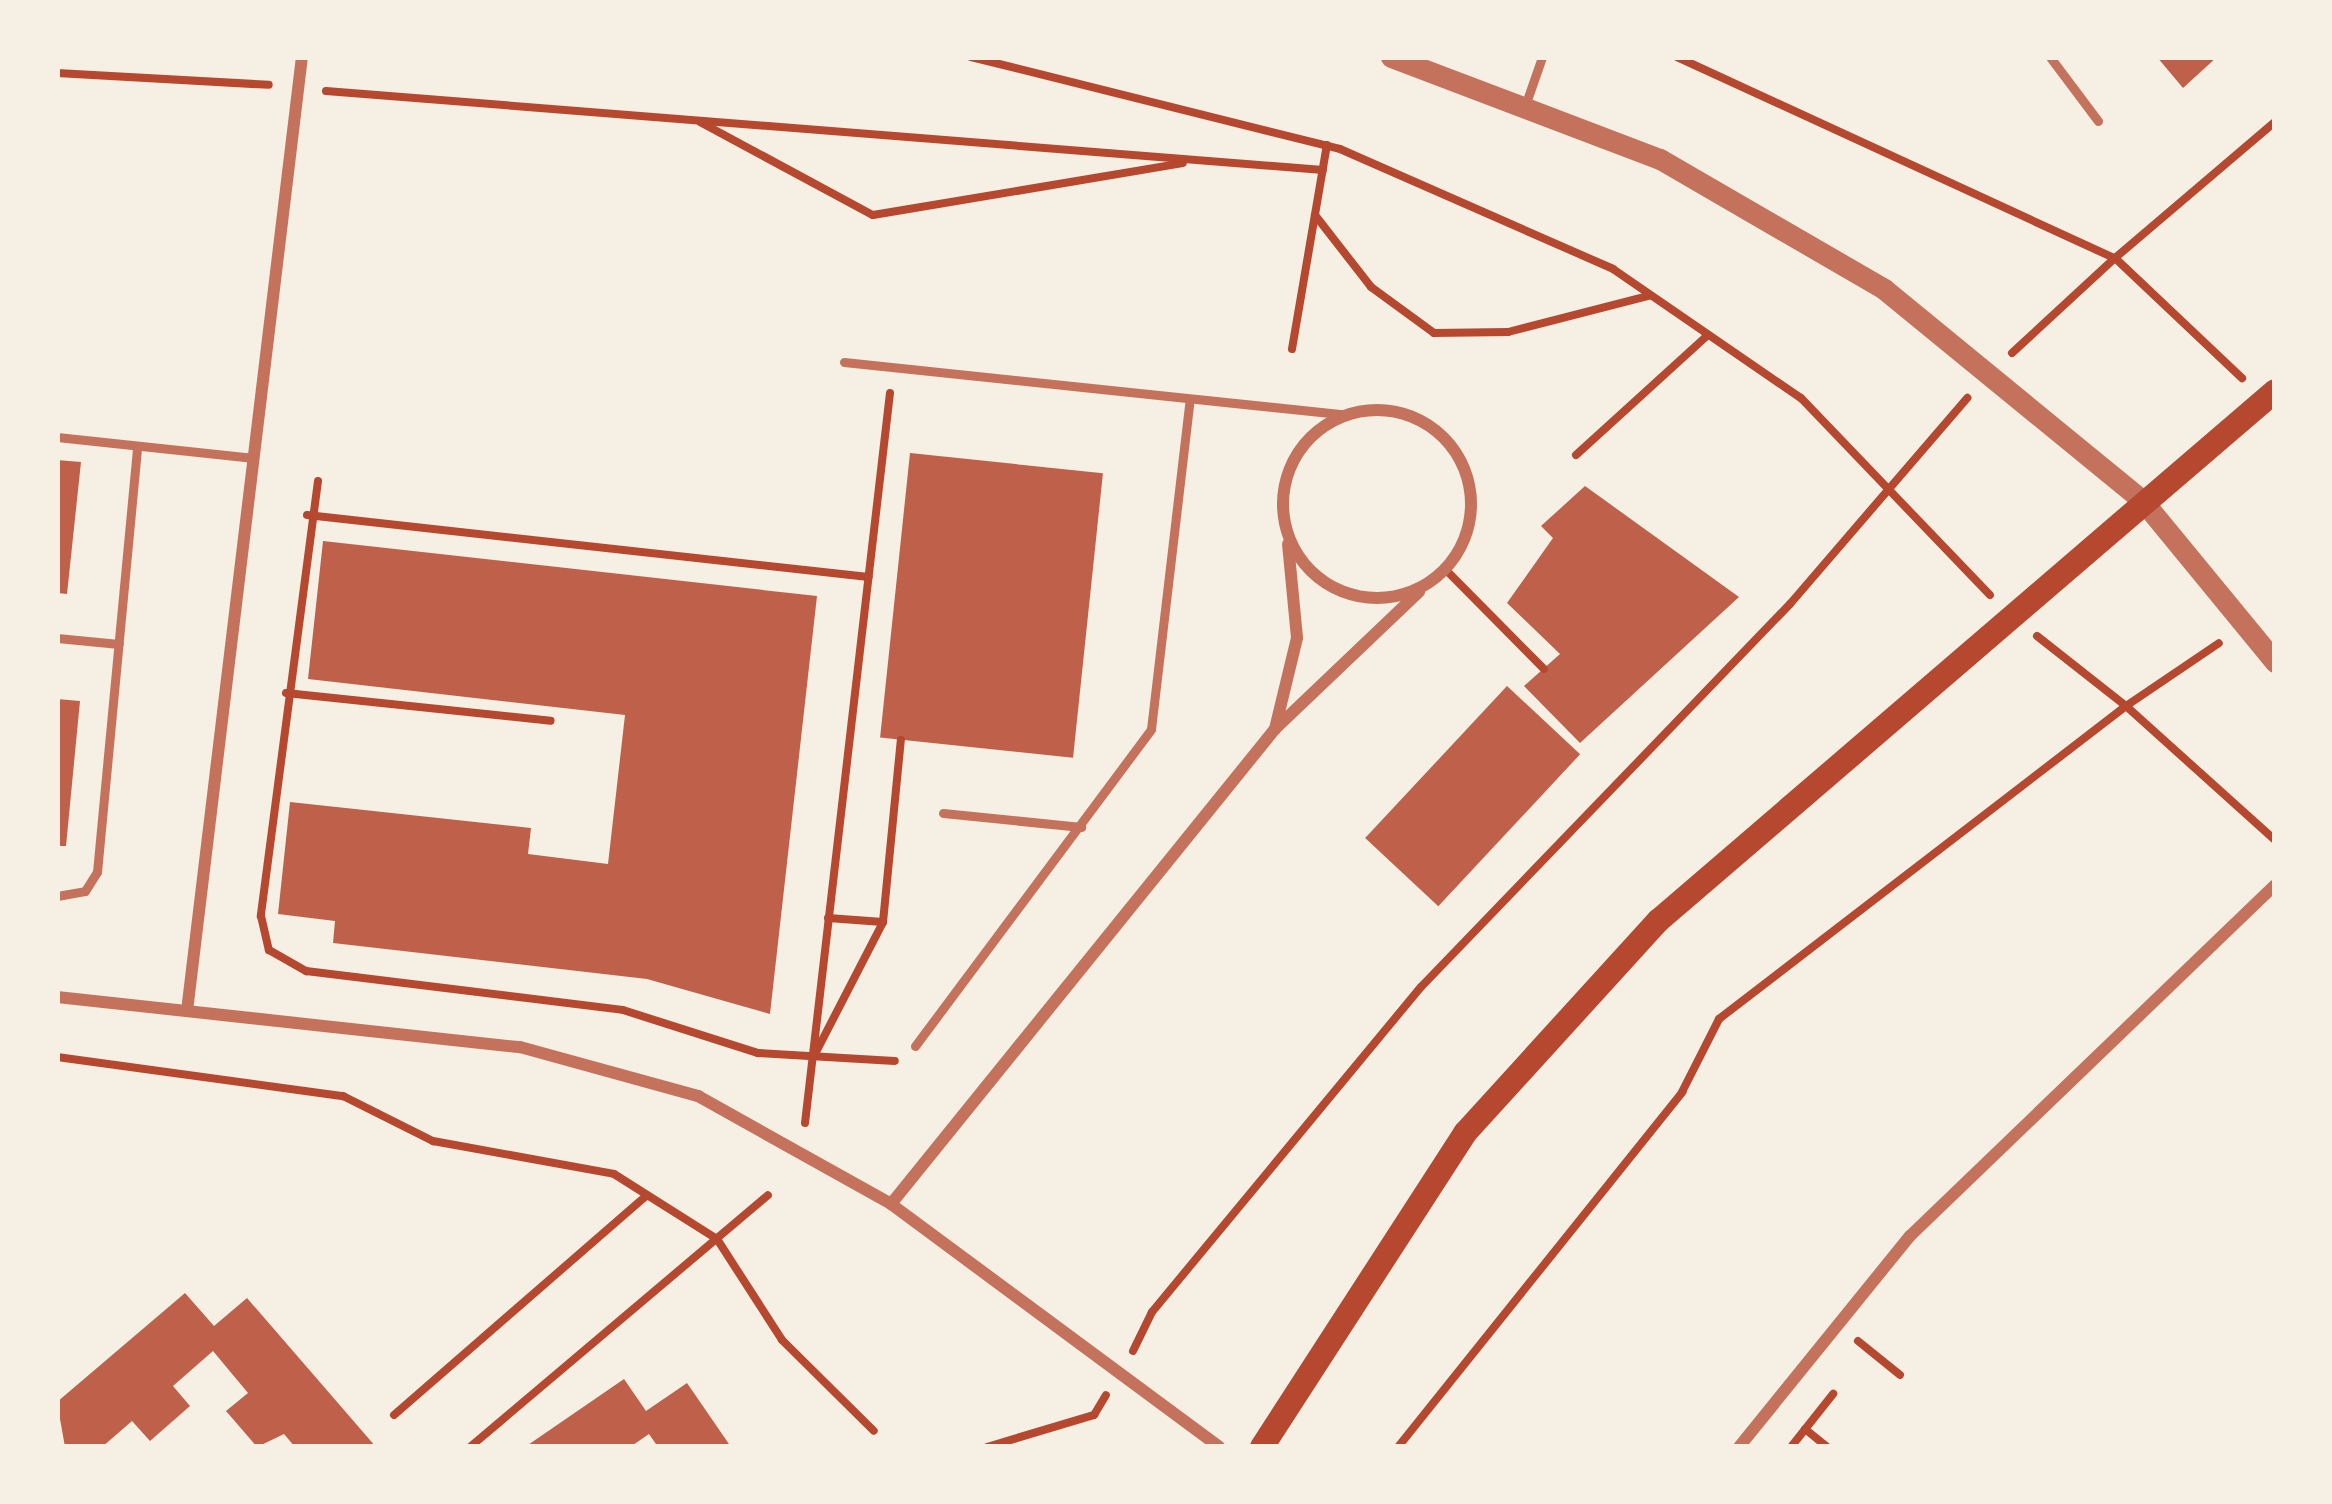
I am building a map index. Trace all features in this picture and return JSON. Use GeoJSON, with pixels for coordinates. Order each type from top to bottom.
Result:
{"type":"FeatureCollection","features":[{"type":"Feature","properties":{"kind":"main road"},"geometry":{"type":"LineString","coordinates":[[1262,1447],[1481,1115],[1658,921],[2141,500],[2270,395]]}},
{"type":"Feature","properties":{"kind":"street"},"geometry":{"type":"LineString","coordinates":[[188,1011],[302,57]]}},
{"type":"Feature","properties":{"kind":"street"},"geometry":{"type":"LineString","coordinates":[[1391,57],[1526,103],[1771,219],[1992,371],[2141,500],[2275,662]]}},
{"type":"Feature","properties":{"kind":"street"},"geometry":{"type":"LineString","coordinates":[[891,1204],[1274,729],[1444,568],[1468,531],[1463,463],[1415,417],[1349,415],[1300,448],[1282,514],[1297,638],[1274,729]]}},
{"type":"Feature","properties":{"kind":"street"},"geometry":{"type":"LineString","coordinates":[[1282,514],[1300,559],[1352,595],[1434,580]]}},
{"type":"Feature","properties":{"kind":"street"},"geometry":{"type":"LineString","coordinates":[[1739,1447],[1910,1236],[2275,885]]}},
{"type":"Feature","properties":{"kind":"street"},"geometry":{"type":"LineString","coordinates":[[57,997],[610,1067],[698,1096],[891,1204],[1219,1447]]}},
{"type":"Feature","properties":{"kind":"lane"},"geometry":{"type":"LineString","coordinates":[[1526,103],[1542,57]]}},
{"type":"Feature","properties":{"kind":"lane"},"geometry":{"type":"LineString","coordinates":[[2050,57],[2098,121]]}},
{"type":"Feature","properties":{"kind":"lane"},"geometry":{"type":"LineString","coordinates":[[844,362],[1349,415]]}},
{"type":"Feature","properties":{"kind":"lane"},"geometry":{"type":"LineString","coordinates":[[916,1046],[1082,826],[1160,703],[1190,399]]}},
{"type":"Feature","properties":{"kind":"lane"},"geometry":{"type":"LineString","coordinates":[[57,437],[254,458]]}},
{"type":"Feature","properties":{"kind":"lane"},"geometry":{"type":"LineString","coordinates":[[57,896],[85,891],[97,872],[137,446]]}},
{"type":"Feature","properties":{"kind":"lane"},"geometry":{"type":"LineString","coordinates":[[57,638],[119,644]]}},
{"type":"Feature","properties":{"kind":"lane"},"geometry":{"type":"LineString","coordinates":[[943,813],[1082,826]]}},
{"type":"Feature","properties":{"kind":"path"},"geometry":{"type":"LineString","coordinates":[[970,57],[1327,145],[1543,236],[1649,296],[1801,398],[1881,490],[2011,615],[2126,706],[2275,840]]}},
{"type":"Feature","properties":{"kind":"path"},"geometry":{"type":"LineString","coordinates":[[1677,57],[2115,258],[2270,395]]}},
{"type":"Feature","properties":{"kind":"path"},"geometry":{"type":"LineString","coordinates":[[57,73],[1323,170]]}},
{"type":"Feature","properties":{"kind":"path"},"geometry":{"type":"LineString","coordinates":[[697,121],[873,215],[1196,160]]}},
{"type":"Feature","properties":{"kind":"path"},"geometry":{"type":"LineString","coordinates":[[1139,1341],[1421,987],[1790,604],[1881,490],[1992,371],[2275,122]]}},
{"type":"Feature","properties":{"kind":"path"},"geometry":{"type":"LineString","coordinates":[[1292,349],[1327,145]]}},
{"type":"Feature","properties":{"kind":"path"},"geometry":{"type":"LineString","coordinates":[[1315,215],[1371,287],[1434,333],[1508,332],[1649,296]]}},
{"type":"Feature","properties":{"kind":"path"},"geometry":{"type":"LineString","coordinates":[[1576,455],[1707,336]]}},
{"type":"Feature","properties":{"kind":"path"},"geometry":{"type":"LineString","coordinates":[[805,1125],[893,368]]}},
{"type":"Feature","properties":{"kind":"path"},"geometry":{"type":"LineString","coordinates":[[318,481],[307,515],[261,916],[285,964],[599,1006],[812,1059],[884,1066],[916,1046]]}},
{"type":"Feature","properties":{"kind":"path"},"geometry":{"type":"LineString","coordinates":[[307,515],[869,577]]}},
{"type":"Feature","properties":{"kind":"path"},"geometry":{"type":"LineString","coordinates":[[1444,568],[1544,669]]}},
{"type":"Feature","properties":{"kind":"path"},"geometry":{"type":"LineString","coordinates":[[1398,1447],[1682,1092],[1719,1019],[2126,706],[2245,626]]}},
{"type":"Feature","properties":{"kind":"path"},"geometry":{"type":"LineString","coordinates":[[286,694],[550,721]]}},
{"type":"Feature","properties":{"kind":"path"},"geometry":{"type":"LineString","coordinates":[[812,1059],[883,922],[902,740]]}},
{"type":"Feature","properties":{"kind":"path"},"geometry":{"type":"LineString","coordinates":[[828,918],[883,922]]}},
{"type":"Feature","properties":{"kind":"path"},"geometry":{"type":"LineString","coordinates":[[57,1057],[343,1096],[433,1141],[572,1160],[647,1195],[717,1239],[782,1340],[874,1430]]}},
{"type":"Feature","properties":{"kind":"path"},"geometry":{"type":"LineString","coordinates":[[394,1415],[647,1195]]}},
{"type":"Feature","properties":{"kind":"path"},"geometry":{"type":"LineString","coordinates":[[470,1447],[768,1196]]}},
{"type":"Feature","properties":{"kind":"path"},"geometry":{"type":"LineString","coordinates":[[1839,1324],[1900,1375]]}},
{"type":"Feature","properties":{"kind":"path"},"geometry":{"type":"LineString","coordinates":[[1791,1447],[1833,1394]]}},
{"type":"Feature","properties":{"kind":"path"},"geometry":{"type":"LineString","coordinates":[[986,1447],[1094,1414]]}},
{"type":"Feature","properties":{"kind":"path"},"geometry":{"type":"LineString","coordinates":[[1805,1430],[1827,1447]]}},
{"type":"Feature","properties":{"kind":"building"},"geometry":{"type":"Polygon","coordinates":[[[2157,57],[2217,57],[2183,88],[2157,57]]]}},
{"type":"Feature","properties":{"kind":"building"},"geometry":{"type":"Polygon","coordinates":[[[910,453],[1103,473],[1073,758],[880,737],[910,453]]]}},
{"type":"Feature","properties":{"kind":"building"},"geometry":{"type":"Polygon","coordinates":[[[57,460],[81,462],[67,594],[57,593],[57,460]]]}},
{"type":"Feature","properties":{"kind":"building"},"geometry":{"type":"Polygon","coordinates":[[[1585,486],[1739,597],[1580,743],[1524,686],[1560,654],[1507,603],[1553,538],[1541,526],[1585,486]]]}},
{"type":"Feature","properties":{"kind":"building"},"geometry":{"type":"Polygon","coordinates":[[[323,541],[817,596],[770,1014],[647,979],[333,943],[335,921],[278,914],[290,802],[531,828],[528,854],[608,864],[625,715],[308,679],[323,541]]]}},
{"type":"Feature","properties":{"kind":"building"},"geometry":{"type":"Polygon","coordinates":[[[1507,686],[1580,754],[1438,906],[1365,838],[1507,686]]]}},
{"type":"Feature","properties":{"kind":"building"},"geometry":{"type":"Polygon","coordinates":[[[57,699],[80,701],[66,846],[57,846],[57,699]]]}},
{"type":"Feature","properties":{"kind":"building"},"geometry":{"type":"Polygon","coordinates":[[[185,1293],[214,1326],[247,1298],[376,1447],[295,1447],[284,1434],[257,1447],[226,1411],[248,1393],[213,1351],[173,1386],[190,1406],[150,1441],[132,1421],[102,1447],[65,1447],[57,1402],[185,1293]]]}},
{"type":"Feature","properties":{"kind":"building"},"geometry":{"type":"Polygon","coordinates":[[[624,1379],[646,1411],[687,1383],[731,1447],[658,1447],[649,1434],[630,1447],[525,1447],[624,1379]]]}}]}
